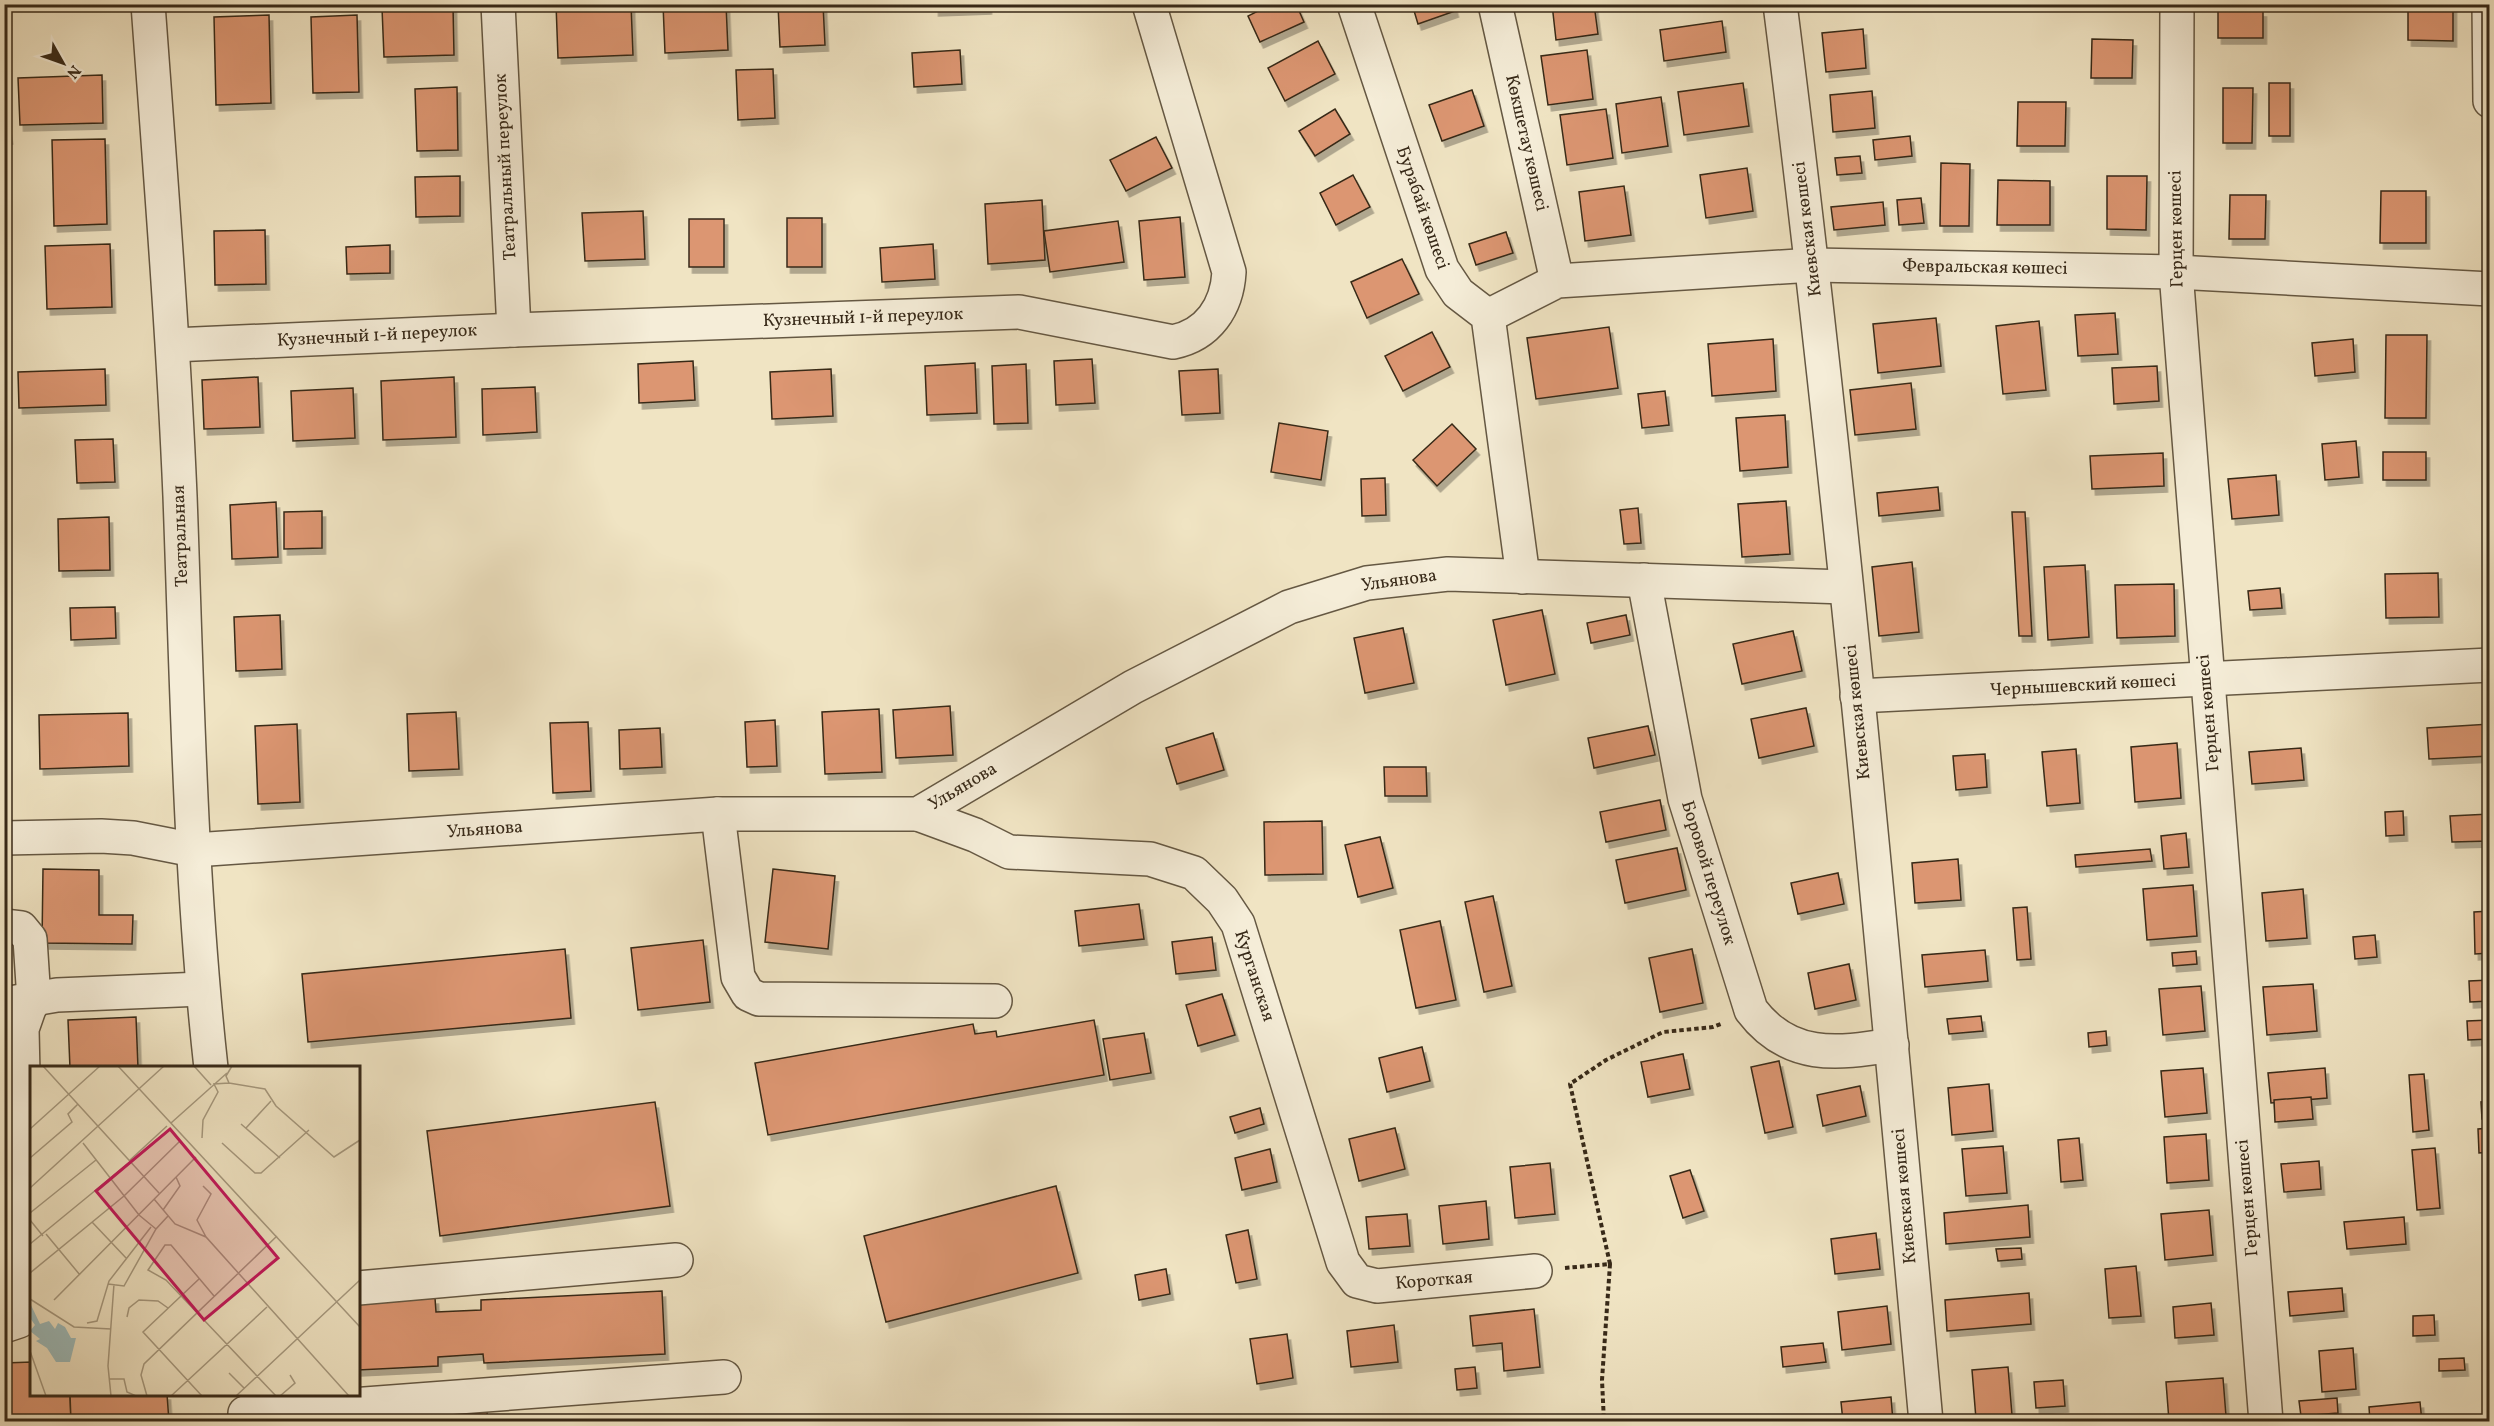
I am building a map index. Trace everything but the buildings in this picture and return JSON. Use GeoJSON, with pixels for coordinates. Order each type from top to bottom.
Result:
{"type":"FeatureCollection","features":[{"type":"Feature","properties":{"kind":"street","name":"Театральная"},"geometry":{"type":"LineString","coordinates":[[148,4],[173,345],[194,850],[202,989],[211,1066]]}},
{"type":"Feature","properties":{"kind":"street","name":"Театральный переулок"},"geometry":{"type":"LineString","coordinates":[[498,4],[514,330]]}},
{"type":"Feature","properties":{"kind":"street","name":"Кузнечный 1-й переулок"},"geometry":{"type":"LineString","coordinates":[[173,345],[1019,312],[1173,342],[1188,339],[1213,319],[1228,291],[1229,272],[1149,4]]}},
{"type":"Feature","properties":{"kind":"street","name":"Бурабай көшесі"},"geometry":{"type":"LineString","coordinates":[[1354,4],[1442,269],[1458,293],[1488,316]]}},
{"type":"Feature","properties":{"kind":"street","name":"Көкшетау көшесі"},"geometry":{"type":"LineString","coordinates":[[1495,4],[1557,281]]}},
{"type":"Feature","properties":{"kind":"street","name":"Киевская көшесі"},"geometry":{"type":"LineString","coordinates":[[1780,4],[1813,265],[1892,1045],[1926,1422]]}},
{"type":"Feature","properties":{"kind":"street","name":"Герцен көшесі"},"geometry":{"type":"LineString","coordinates":[[2177,4],[2176,272],[2266,1422]]}},
{"type":"Feature","properties":{"kind":"street"},"geometry":{"type":"LineString","coordinates":[[2489,4],[2490,101]]}},
{"type":"Feature","properties":{"kind":"street","name":"Февральская көшесі"},"geometry":{"type":"LineString","coordinates":[[1488,316],[1557,281],[1813,265],[2176,272],[2490,289]]}},
{"type":"Feature","properties":{"kind":"street"},"geometry":{"type":"LineString","coordinates":[[1488,316],[1523,577]]}},
{"type":"Feature","properties":{"kind":"street","name":"Ульянова"},"geometry":{"type":"LineString","coordinates":[[4,838],[112,836],[194,850],[718,814],[918,814],[1133,687],[1289,607],[1366,583],[1448,574],[1845,587]]}},
{"type":"Feature","properties":{"kind":"street","name":"Боровой переулок"},"geometry":{"type":"LineString","coordinates":[[1644,580],[1685,799],[1751,1011],[1762,1026],[1778,1037],[1798,1046],[1822,1052],[1844,1053],[1892,1045]]}},
{"type":"Feature","properties":{"kind":"street","name":"Чернышевский көшесі"},"geometry":{"type":"LineString","coordinates":[[1857,696],[2490,665]]}},
{"type":"Feature","properties":{"kind":"street"},"geometry":{"type":"LineString","coordinates":[[718,814],[738,977],[748,994],[759,999],[995,1001]]}},
{"type":"Feature","properties":{"kind":"street","name":"Курганская"},"geometry":{"type":"LineString","coordinates":[[918,814],[975,835],[1009,852],[1150,859],[1194,873],[1221,900],[1238,924],[1343,1262]]}},
{"type":"Feature","properties":{"kind":"street"},"geometry":{"type":"LineString","coordinates":[[4,926],[15,925],[21,928],[30,939],[19,1002]]}},
{"type":"Feature","properties":{"kind":"street"},"geometry":{"type":"LineString","coordinates":[[19,1002],[57,996],[202,989]]}},
{"type":"Feature","properties":{"kind":"street"},"geometry":{"type":"LineString","coordinates":[[4,1326],[19,1321],[28,1303],[22,1029],[29,1009],[19,1002]]}},
{"type":"Feature","properties":{"kind":"street"},"geometry":{"type":"LineString","coordinates":[[360,1288],[676,1260]]}},
{"type":"Feature","properties":{"kind":"street","name":"Короткая"},"geometry":{"type":"LineString","coordinates":[[1343,1262],[1357,1281],[1377,1286],[1535,1271]]}},
{"type":"Feature","properties":{"kind":"street"},"geometry":{"type":"LineString","coordinates":[[244,1410],[724,1377]]}},
{"type":"Feature","properties":{"kind":"path"},"geometry":{"type":"LineString","coordinates":[[1604,1422],[1602,1380],[1610,1264],[1570,1084],[1606,1060],[1663,1032],[1713,1027],[1751,1011]]}},
{"type":"Feature","properties":{"kind":"path"},"geometry":{"type":"LineString","coordinates":[[1535,1271],[1610,1264]]}}]}
